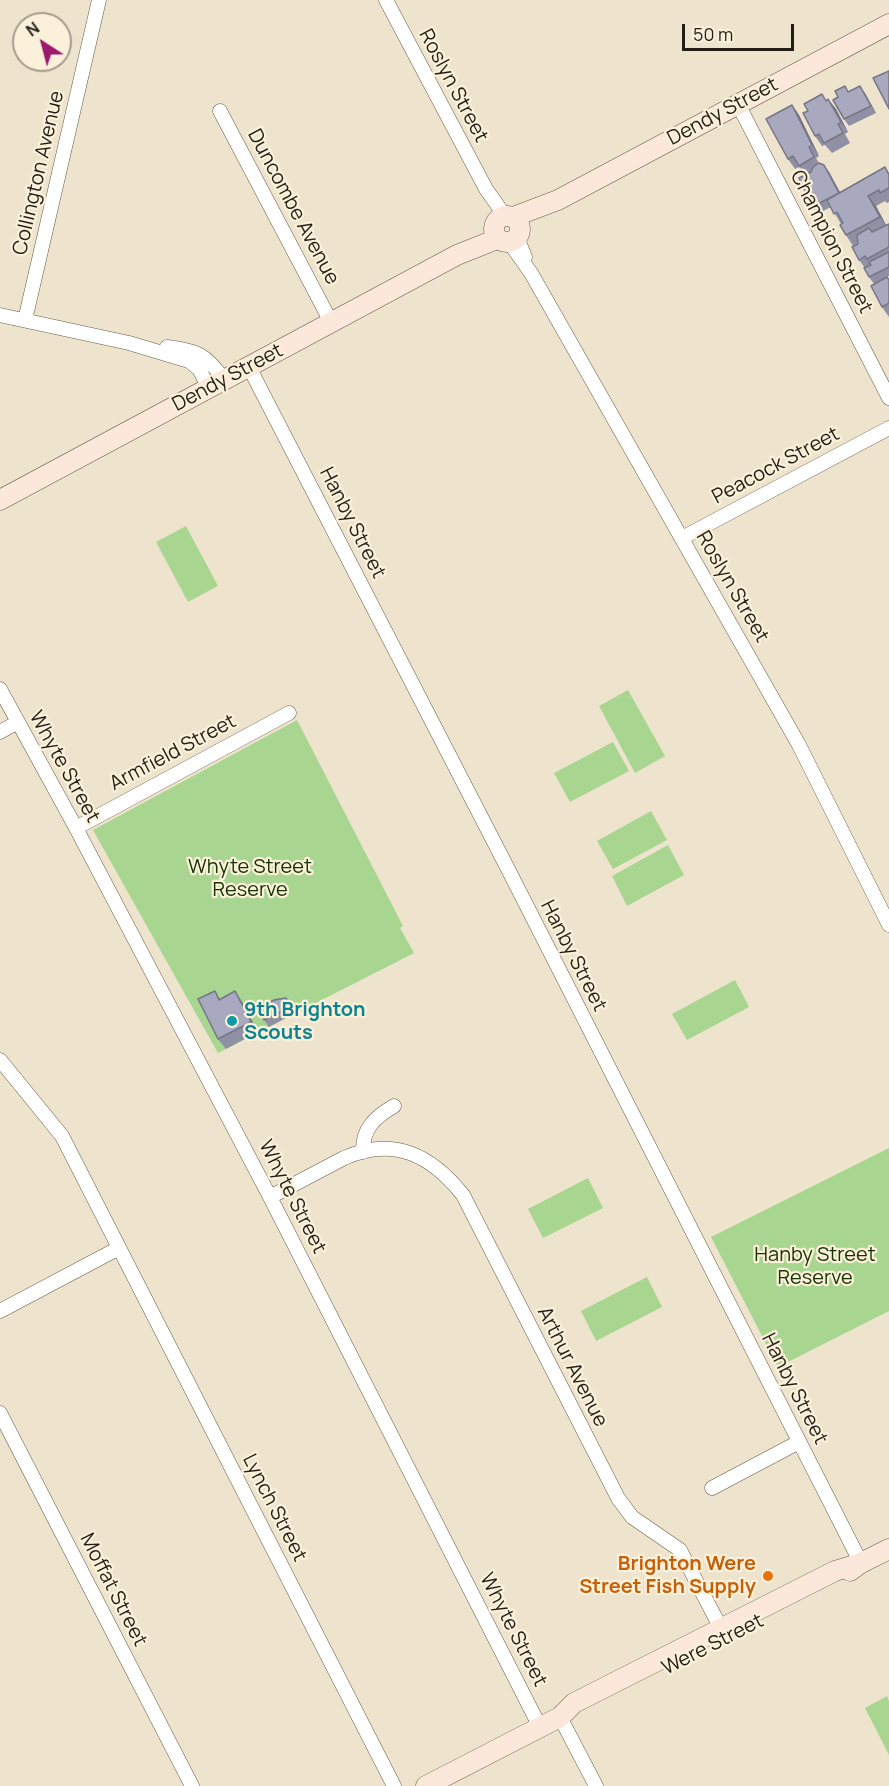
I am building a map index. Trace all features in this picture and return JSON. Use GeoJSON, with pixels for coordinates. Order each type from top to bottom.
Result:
{"type":"FeatureCollection","features":[{"type":"Feature","properties":{"kind":"street","name":"Collington Avenue"},"geometry":{"type":"LineString","coordinates":[[25,320],[99,0]]}},
{"type":"Feature","properties":{"kind":"street","name":"Roslyn Street"},"geometry":{"type":"LineString","coordinates":[[386,0],[506,228],[799,745],[889,925]]}},
{"type":"Feature","properties":{"kind":"street","name":"Dendy Street"},"geometry":{"type":"LineString","coordinates":[[0,500],[889,24]]}},
{"type":"Feature","properties":{"kind":"street","name":"Champion Street"},"geometry":{"type":"LineString","coordinates":[[738,104],[889,398]]}},
{"type":"Feature","properties":{"kind":"street","name":"Duncombe Avenue"},"geometry":{"type":"LineString","coordinates":[[220,111],[332,322]]}},
{"type":"Feature","properties":{"kind":"street"},"geometry":{"type":"LineString","coordinates":[[0,315],[129,343],[198,352],[212,362],[217,384]]}},
{"type":"Feature","properties":{"kind":"street","name":"Hanby Street"},"geometry":{"type":"LineString","coordinates":[[249,367],[509,871],[861,1563]]}},
{"type":"Feature","properties":{"kind":"street","name":"Peacock Street"},"geometry":{"type":"LineString","coordinates":[[682,538],[889,428]]}},
{"type":"Feature","properties":{"kind":"street","name":"Whyte Street"},"geometry":{"type":"LineString","coordinates":[[0,689],[76,828],[270,1197],[540,1727]]}},
{"type":"Feature","properties":{"kind":"street","name":"Armfield Street"},"geometry":{"type":"LineString","coordinates":[[76,828],[289,713]]}},
{"type":"Feature","properties":{"kind":"street"},"geometry":{"type":"LineString","coordinates":[[0,732],[18,722]]}},
{"type":"Feature","properties":{"kind":"street","name":"Lynch Street"},"geometry":{"type":"LineString","coordinates":[[0,1060],[58,1129],[394,1786]]}},
{"type":"Feature","properties":{"kind":"street"},"geometry":{"type":"LineString","coordinates":[[363,1152],[363,1143],[372,1122],[380,1114],[394,1107]]}},
{"type":"Feature","properties":{"kind":"street","name":"Arthur Avenue"},"geometry":{"type":"LineString","coordinates":[[270,1197],[344,1158],[363,1152],[387,1149],[418,1155],[443,1172],[463,1195],[618,1498],[632,1517],[680,1550],[724,1633]]}},
{"type":"Feature","properties":{"kind":"street"},"geometry":{"type":"LineString","coordinates":[[0,1311],[119,1248]]}},
{"type":"Feature","properties":{"kind":"street","name":"Moffat Street"},"geometry":{"type":"LineString","coordinates":[[0,1413],[192,1786]]}},
{"type":"Feature","properties":{"kind":"street"},"geometry":{"type":"LineString","coordinates":[[712,1488],[799,1442]]}},
{"type":"Feature","properties":{"kind":"street","name":"Were Street"},"geometry":{"type":"LineString","coordinates":[[426,1786],[560,1717],[580,1714],[724,1633],[838,1581],[861,1563],[889,1549]]}},
{"type":"Feature","properties":{"kind":"street"},"geometry":{"type":"LineString","coordinates":[[560,1717],[597,1786]]}},
{"type":"Feature","properties":{"kind":"green space"},"geometry":{"type":"Polygon","coordinates":[[[186,526],[218,586],[188,602],[156,542],[186,526]]]}},
{"type":"Feature","properties":{"kind":"green space"},"geometry":{"type":"Polygon","coordinates":[[[628,690],[665,756],[635,773],[599,706],[628,690]]]}},
{"type":"Feature","properties":{"kind":"green space","name":"Whyte Street Reserve"},"geometry":{"type":"Polygon","coordinates":[[[297,720],[403,926],[400,928],[414,953],[218,1053],[93,830],[297,720]]]}},
{"type":"Feature","properties":{"kind":"green space"},"geometry":{"type":"Polygon","coordinates":[[[613,742],[629,771],[570,802],[554,773],[613,742]]]}},
{"type":"Feature","properties":{"kind":"green space"},"geometry":{"type":"Polygon","coordinates":[[[651,811],[667,840],[613,869],[597,841],[651,811]]]}},
{"type":"Feature","properties":{"kind":"green space"},"geometry":{"type":"Polygon","coordinates":[[[668,845],[684,875],[627,906],[612,876],[668,845]]]}},
{"type":"Feature","properties":{"kind":"green space"},"geometry":{"type":"Polygon","coordinates":[[[735,980],[749,1007],[687,1040],[672,1014],[735,980]]]}},
{"type":"Feature","properties":{"kind":"green space","name":"Hanby Street Reserve"},"geometry":{"type":"Polygon","coordinates":[[[889,1148],[889,1311],[778,1367],[711,1237],[889,1148]]]}},
{"type":"Feature","properties":{"kind":"green space"},"geometry":{"type":"Polygon","coordinates":[[[588,1178],[603,1208],[543,1238],[528,1209],[588,1178]]]}},
{"type":"Feature","properties":{"kind":"green space"},"geometry":{"type":"Polygon","coordinates":[[[647,1277],[662,1307],[596,1341],[581,1311],[647,1277]]]}},
{"type":"Feature","properties":{"kind":"green space"},"geometry":{"type":"Polygon","coordinates":[[[887,1696],[889,1701],[889,1755],[865,1708],[887,1696]]]}},
{"type":"Feature","properties":{"kind":"building"},"geometry":{"type":"Polygon","coordinates":[[[889,71],[889,109],[873,78],[889,71]]]}},
{"type":"Feature","properties":{"kind":"building"},"geometry":{"type":"Polygon","coordinates":[[[845,86],[848,92],[860,86],[871,106],[844,119],[833,100],[838,97],[835,91],[845,86]]]}},
{"type":"Feature","properties":{"kind":"building"},"geometry":{"type":"Polygon","coordinates":[[[822,94],[826,101],[828,99],[841,122],[838,124],[843,133],[824,143],[819,134],[815,136],[803,113],[808,111],[804,104],[822,94]]]}},
{"type":"Feature","properties":{"kind":"building"},"geometry":{"type":"Polygon","coordinates":[[[792,105],[812,145],[809,147],[814,157],[799,166],[793,156],[788,159],[766,119],[792,105]]]}},
{"type":"Feature","properties":{"kind":"building"},"geometry":{"type":"Polygon","coordinates":[[[819,163],[824,165],[839,193],[812,207],[799,178],[811,172],[813,167],[819,163]]]}},
{"type":"Feature","properties":{"kind":"building"},"geometry":{"type":"Polygon","coordinates":[[[885,167],[889,175],[889,188],[868,196],[880,217],[846,235],[840,225],[843,223],[837,212],[834,214],[827,200],[885,167]]]}},
{"type":"Feature","properties":{"kind":"building"},"geometry":{"type":"Polygon","coordinates":[[[889,224],[889,247],[867,259],[865,256],[859,260],[852,247],[858,244],[857,235],[869,228],[872,232],[889,224]]]}},
{"type":"Feature","properties":{"kind":"building"},"geometry":{"type":"Polygon","coordinates":[[[889,252],[889,267],[869,277],[864,268],[871,265],[869,262],[889,252]]]}},
{"type":"Feature","properties":{"kind":"building"},"geometry":{"type":"Polygon","coordinates":[[[887,277],[889,303],[882,307],[871,286],[887,277]]]}},
{"type":"Feature","properties":{"kind":"building","name":"9th Brighton Scouts"},"geometry":{"type":"Polygon","coordinates":[[[215,991],[219,1000],[235,991],[251,1022],[218,1039],[198,999],[215,991]]]}},
{"type":"Feature","properties":{"kind":"building"},"geometry":{"type":"Polygon","coordinates":[[[286,998],[291,1007],[264,1020],[258,1008],[274,1000],[286,998]]]}},
{"type":"Feature","properties":{"kind":"place","name":"9th Brighton Scouts"},"geometry":{"type":"Point","coordinates":[232,1021]}},
{"type":"Feature","properties":{"kind":"place","name":"Brighton Were Street Fish Supply"},"geometry":{"type":"Point","coordinates":[768,1576]}}]}
